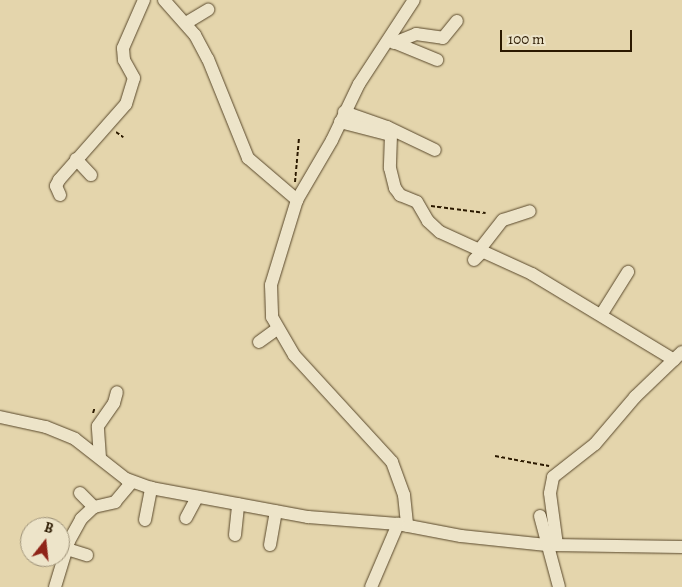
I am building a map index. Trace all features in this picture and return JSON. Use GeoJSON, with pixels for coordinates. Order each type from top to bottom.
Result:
{"type":"FeatureCollection","features":[{"type":"Feature","properties":{"kind":"street"},"geometry":{"type":"LineString","coordinates":[[60,195],[57,183],[76,159],[124,108],[134,78],[124,60],[123,48],[144,0]]}},
{"type":"Feature","properties":{"kind":"street"},"geometry":{"type":"LineString","coordinates":[[164,0],[186,24],[208,58],[248,158],[295,198]]}},
{"type":"Feature","properties":{"kind":"street"},"geometry":{"type":"LineString","coordinates":[[372,587],[402,525],[404,495],[392,462],[294,355],[277,329],[270,302],[271,285],[295,198],[342,117],[391,42],[414,0]]}},
{"type":"Feature","properties":{"kind":"street"},"geometry":{"type":"LineString","coordinates":[[186,24],[208,10]]}},
{"type":"Feature","properties":{"kind":"street"},"geometry":{"type":"LineString","coordinates":[[391,42],[416,34],[443,38],[457,21]]}},
{"type":"Feature","properties":{"kind":"street"},"geometry":{"type":"LineString","coordinates":[[391,42],[437,60]]}},
{"type":"Feature","properties":{"kind":"street"},"geometry":{"type":"LineString","coordinates":[[342,117],[387,127],[435,150]]}},
{"type":"Feature","properties":{"kind":"street"},"geometry":{"type":"LineString","coordinates":[[342,117],[391,135],[390,168],[395,188],[400,195],[412,199],[440,232],[479,254],[532,274],[601,315],[619,329],[678,356],[635,397],[595,444],[557,473],[550,492],[552,545],[559,587]]}},
{"type":"Feature","properties":{"kind":"street"},"geometry":{"type":"LineString","coordinates":[[76,159],[90,175]]}},
{"type":"Feature","properties":{"kind":"street"},"geometry":{"type":"LineString","coordinates":[[479,254],[503,220],[530,211]]}},
{"type":"Feature","properties":{"kind":"street"},"geometry":{"type":"LineString","coordinates":[[601,315],[628,272]]}},
{"type":"Feature","properties":{"kind":"street"},"geometry":{"type":"LineString","coordinates":[[259,342],[277,329]]}},
{"type":"Feature","properties":{"kind":"street"},"geometry":{"type":"LineString","coordinates":[[100,458],[98,426],[114,403],[116,392]]}},
{"type":"Feature","properties":{"kind":"street"},"geometry":{"type":"LineString","coordinates":[[0,417],[46,427],[75,438],[132,482],[151,488],[276,512],[402,525],[461,536],[552,545],[682,546]]}},
{"type":"Feature","properties":{"kind":"street"},"geometry":{"type":"LineString","coordinates":[[70,543],[81,519],[94,507],[115,502],[132,482]]}},
{"type":"Feature","properties":{"kind":"street"},"geometry":{"type":"LineString","coordinates":[[145,520],[151,488]]}},
{"type":"Feature","properties":{"kind":"street"},"geometry":{"type":"LineString","coordinates":[[80,493],[94,507]]}},
{"type":"Feature","properties":{"kind":"street"},"geometry":{"type":"LineString","coordinates":[[186,518],[197,496]]}},
{"type":"Feature","properties":{"kind":"street"},"geometry":{"type":"LineString","coordinates":[[235,535],[238,504]]}},
{"type":"Feature","properties":{"kind":"street"},"geometry":{"type":"LineString","coordinates":[[270,545],[276,512]]}},
{"type":"Feature","properties":{"kind":"street"},"geometry":{"type":"LineString","coordinates":[[540,516],[552,545]]}},
{"type":"Feature","properties":{"kind":"street"},"geometry":{"type":"LineString","coordinates":[[70,550],[87,556]]}},
{"type":"Feature","properties":{"kind":"street"},"geometry":{"type":"LineString","coordinates":[[55,587],[61,567]]}},
{"type":"Feature","properties":{"kind":"path"},"geometry":{"type":"LineString","coordinates":[[295,198],[299,138]]}},
{"type":"Feature","properties":{"kind":"path"},"geometry":{"type":"LineString","coordinates":[[412,199],[420,198],[430,206],[486,213]]}},
{"type":"Feature","properties":{"kind":"path"},"geometry":{"type":"LineString","coordinates":[[495,456],[543,463],[557,473]]}}]}
